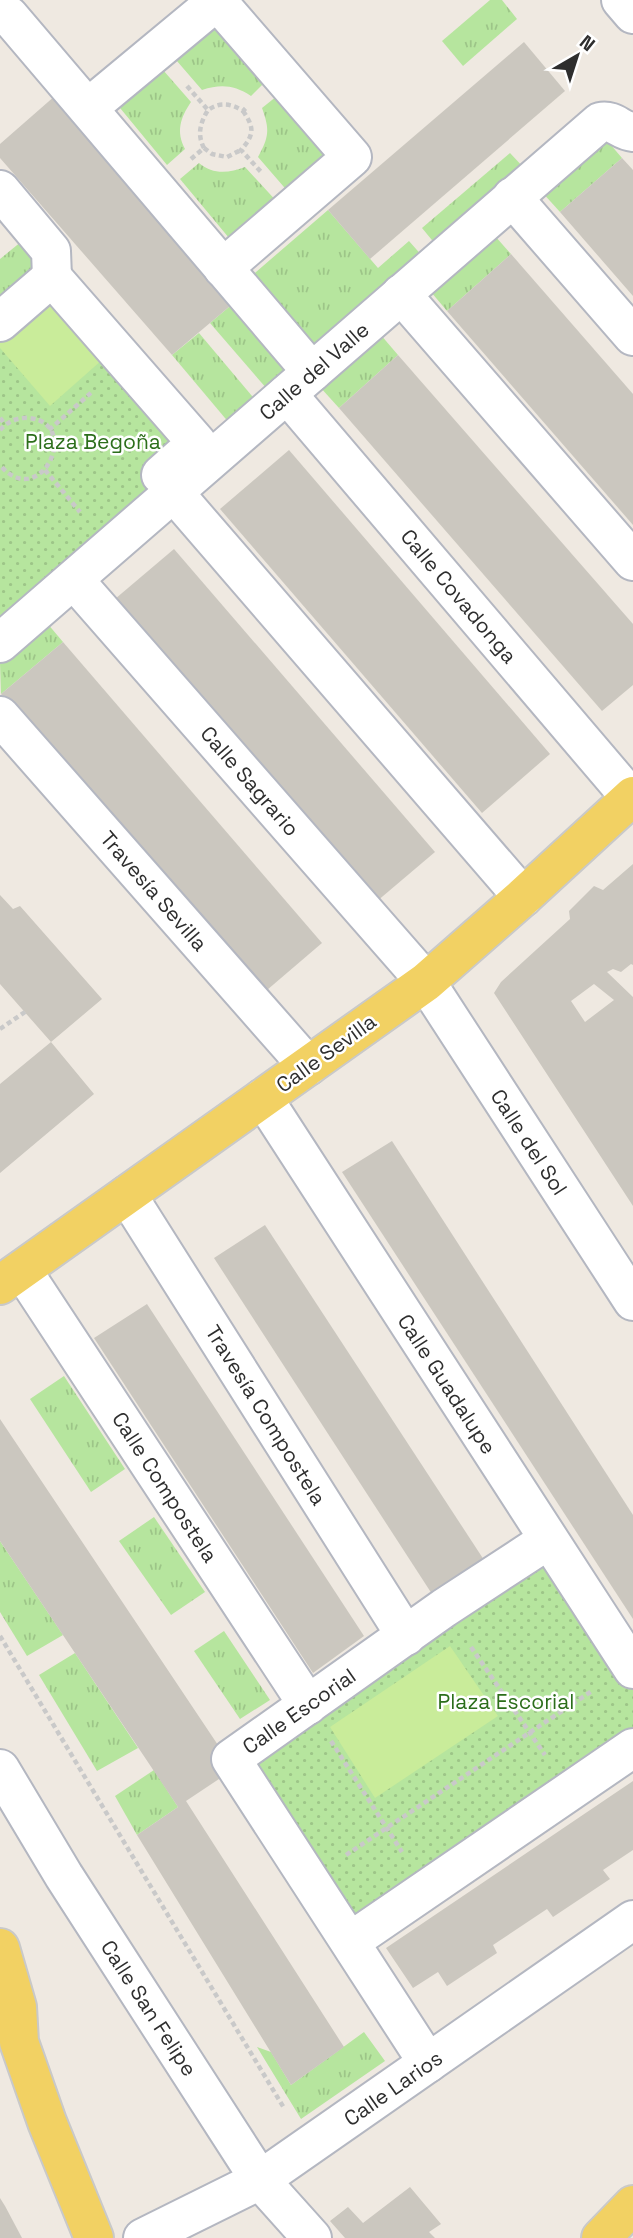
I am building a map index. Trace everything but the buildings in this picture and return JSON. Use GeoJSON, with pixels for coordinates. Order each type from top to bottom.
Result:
{"type":"FeatureCollection","features":[{"type":"Feature","properties":{"kind":"main road","name":"Calle Sevilla"},"geometry":{"type":"LineString","coordinates":[[11,1278],[426,982],[632,797]]}},
{"type":"Feature","properties":{"kind":"main road"},"geometry":{"type":"LineString","coordinates":[[0,1948],[17,2007],[10,2033],[94,2238]]}},
{"type":"Feature","properties":{"kind":"street"},"geometry":{"type":"LineString","coordinates":[[621,0],[633,14]]}},
{"type":"Feature","properties":{"kind":"street"},"geometry":{"type":"LineString","coordinates":[[88,108],[216,1],[352,157],[223,268]]}},
{"type":"Feature","properties":{"kind":"street","name":"Calle Covadonga"},"geometry":{"type":"LineString","coordinates":[[12,13],[223,268],[300,383],[632,797]]}},
{"type":"Feature","properties":{"kind":"street","name":"Calle del Valle"},"geometry":{"type":"LineString","coordinates":[[1,631],[74,579],[174,494],[210,447],[300,383],[600,122],[613,122],[625,131],[633,132]]}},
{"type":"Feature","properties":{"kind":"street"},"geometry":{"type":"LineString","coordinates":[[0,190],[51,251],[52,277],[125,361],[210,447],[97,532],[1,631]]}},
{"type":"Feature","properties":{"kind":"street"},"geometry":{"type":"LineString","coordinates":[[512,197],[633,336]]}},
{"type":"Feature","properties":{"kind":"street"},"geometry":{"type":"LineString","coordinates":[[0,322],[52,277]]}},
{"type":"Feature","properties":{"kind":"street"},"geometry":{"type":"LineString","coordinates":[[401,294],[633,561]]}},
{"type":"Feature","properties":{"kind":"street"},"geometry":{"type":"LineString","coordinates":[[174,494],[523,897]]}},
{"type":"Feature","properties":{"kind":"street","name":"Calle Sagrario"},"geometry":{"type":"LineString","coordinates":[[74,579],[426,982]]}},
{"type":"Feature","properties":{"kind":"street","name":"Travesía Sevilla"},"geometry":{"type":"LineString","coordinates":[[0,716],[308,1066]]}},
{"type":"Feature","properties":{"kind":"street","name":"Calle del Sol"},"geometry":{"type":"LineString","coordinates":[[426,982],[631,1292]]}},
{"type":"Feature","properties":{"kind":"street","name":"Calle Guadalupe"},"geometry":{"type":"LineString","coordinates":[[263,1098],[632,1667]]}},
{"type":"Feature","properties":{"kind":"street","name":"Travesía Compostela"},"geometry":{"type":"LineString","coordinates":[[127,1195],[406,1636]]}},
{"type":"Feature","properties":{"kind":"street","name":"Calle Compostela"},"geometry":{"type":"LineString","coordinates":[[11,1278],[308,1705]]}},
{"type":"Feature","properties":{"kind":"street","name":"Calle Escorial"},"geometry":{"type":"LineString","coordinates":[[428,2063],[231,1759],[444,1608],[548,1540]]}},
{"type":"Feature","properties":{"kind":"street"},"geometry":{"type":"LineString","coordinates":[[351,1941],[633,1748]]}},
{"type":"Feature","properties":{"kind":"street","name":"Calle San Felipe"},"geometry":{"type":"LineString","coordinates":[[0,1769],[64,1876],[260,2180],[312,2238]]}},
{"type":"Feature","properties":{"kind":"street","name":"Calle Larios"},"geometry":{"type":"LineString","coordinates":[[143,2238],[260,2180],[633,1920]]}},
{"type":"Feature","properties":{"kind":"path"},"geometry":{"type":"LineString","coordinates":[[157,51],[208,110],[219,104],[227,104],[243,111],[252,129],[250,140],[227,158],[212,154],[204,148]]}},
{"type":"Feature","properties":{"kind":"path"},"geometry":{"type":"LineString","coordinates":[[243,111],[282,76]]}},
{"type":"Feature","properties":{"kind":"path"},"geometry":{"type":"LineString","coordinates":[[241,149],[292,208]]}},
{"type":"Feature","properties":{"kind":"path"},"geometry":{"type":"LineString","coordinates":[[49,430],[125,361]]}},
{"type":"Feature","properties":{"kind":"path"},"geometry":{"type":"LineString","coordinates":[[0,418],[5,424]]}},
{"type":"Feature","properties":{"kind":"path"},"geometry":{"type":"LineString","coordinates":[[0,430],[5,424],[21,418],[30,418],[49,430],[55,449],[45,470],[33,477],[21,478],[1,468]]}},
{"type":"Feature","properties":{"kind":"path"},"geometry":{"type":"LineString","coordinates":[[45,470],[97,532]]}},
{"type":"Feature","properties":{"kind":"path"},"geometry":{"type":"LineString","coordinates":[[0,1029],[24,1012]]}},
{"type":"Feature","properties":{"kind":"path"},"geometry":{"type":"LineString","coordinates":[[444,1608],[569,1792]]}},
{"type":"Feature","properties":{"kind":"path"},"geometry":{"type":"LineString","coordinates":[[0,1636],[307,2148]]}},
{"type":"Feature","properties":{"kind":"path"},"geometry":{"type":"LineString","coordinates":[[311,1879],[632,1667]]}},
{"type":"Feature","properties":{"kind":"path"},"geometry":{"type":"LineString","coordinates":[[308,1705],[426,1889]]}},
{"type":"Feature","properties":{"kind":"green space"},"geometry":{"type":"Polygon","coordinates":[[[490,0],[502,0],[517,19],[463,66],[442,41],[490,0]]]}},
{"type":"Feature","properties":{"kind":"green space"},"geometry":{"type":"Polygon","coordinates":[[[214,16],[269,78],[251,96],[227,87],[202,90],[170,53],[214,16]]]}},
{"type":"Feature","properties":{"kind":"green space"},"geometry":{"type":"Polygon","coordinates":[[[156,62],[191,102],[180,125],[185,149],[167,165],[111,97],[156,62]]]}},
{"type":"Feature","properties":{"kind":"green space"},"geometry":{"type":"Polygon","coordinates":[[[282,92],[335,154],[290,194],[258,157],[267,133],[262,108],[282,92]]]}},
{"type":"Feature","properties":{"kind":"green space"},"geometry":{"type":"Polygon","coordinates":[[[604,137],[622,158],[560,212],[541,191],[604,137]]]}},
{"type":"Feature","properties":{"kind":"green space"},"geometry":{"type":"Polygon","coordinates":[[[510,153],[525,169],[436,245],[422,228],[510,153]]]}},
{"type":"Feature","properties":{"kind":"green space"},"geometry":{"type":"Polygon","coordinates":[[[199,163],[210,170],[221,172],[245,167],[280,205],[234,244],[180,179],[199,163]]]}},
{"type":"Feature","properties":{"kind":"green space"},"geometry":{"type":"Polygon","coordinates":[[[328,210],[378,268],[409,241],[424,258],[314,353],[249,278],[328,210]]]}},
{"type":"Feature","properties":{"kind":"green space"},"geometry":{"type":"Polygon","coordinates":[[[495,236],[511,254],[447,311],[431,292],[495,236]]]}},
{"type":"Feature","properties":{"kind":"green space"},"geometry":{"type":"Polygon","coordinates":[[[22,241],[41,263],[0,298],[0,259],[22,241]]]}},
{"type":"Feature","properties":{"kind":"green space","name":"Plaza Begoña"},"geometry":{"type":"Polygon","coordinates":[[[41,263],[223,450],[0,637],[0,298],[41,263]]]}},
{"type":"Feature","properties":{"kind":"green space"},"geometry":{"type":"Polygon","coordinates":[[[49,298],[102,360],[50,406],[0,348],[0,342],[49,298]]]}},
{"type":"Feature","properties":{"kind":"green space"},"geometry":{"type":"Polygon","coordinates":[[[236,301],[293,368],[267,389],[210,323],[236,301]]]}},
{"type":"Feature","properties":{"kind":"green space"},"geometry":{"type":"Polygon","coordinates":[[[199,333],[257,402],[230,424],[172,355],[199,333]]]}},
{"type":"Feature","properties":{"kind":"green space"},"geometry":{"type":"Polygon","coordinates":[[[380,334],[398,355],[339,408],[320,387],[380,334]]]}},
{"type":"Feature","properties":{"kind":"green space"},"geometry":{"type":"Polygon","coordinates":[[[47,623],[63,642],[1,694],[0,663],[47,623]]]}},
{"type":"Feature","properties":{"kind":"green space"},"geometry":{"type":"Polygon","coordinates":[[[64,1376],[125,1469],[91,1492],[30,1399],[64,1376]]]}},
{"type":"Feature","properties":{"kind":"green space"},"geometry":{"type":"Polygon","coordinates":[[[154,1517],[205,1592],[171,1615],[119,1541],[154,1517]]]}},
{"type":"Feature","properties":{"kind":"green space","name":"Plaza Escorial"},"geometry":{"type":"Polygon","coordinates":[[[548,1540],[633,1669],[633,1748],[351,1941],[231,1759],[548,1540]]]}},
{"type":"Feature","properties":{"kind":"green space"},"geometry":{"type":"Polygon","coordinates":[[[0,1541],[63,1635],[27,1656],[0,1612],[0,1541]]]}},
{"type":"Feature","properties":{"kind":"green space"},"geometry":{"type":"Polygon","coordinates":[[[224,1631],[270,1700],[240,1719],[194,1651],[224,1631]]]}},
{"type":"Feature","properties":{"kind":"green space"},"geometry":{"type":"Polygon","coordinates":[[[450,1646],[498,1716],[375,1798],[330,1727],[450,1646]]]}},
{"type":"Feature","properties":{"kind":"green space"},"geometry":{"type":"Polygon","coordinates":[[[75,1653],[138,1748],[97,1771],[39,1675],[75,1653]]]}},
{"type":"Feature","properties":{"kind":"green space"},"geometry":{"type":"Polygon","coordinates":[[[154,1770],[178,1807],[137,1835],[115,1796],[154,1770]]]}},
{"type":"Feature","properties":{"kind":"green space"},"geometry":{"type":"Polygon","coordinates":[[[364,2032],[385,2061],[301,2119],[257,2047],[271,2052],[291,2085],[364,2032]]]}}]}
